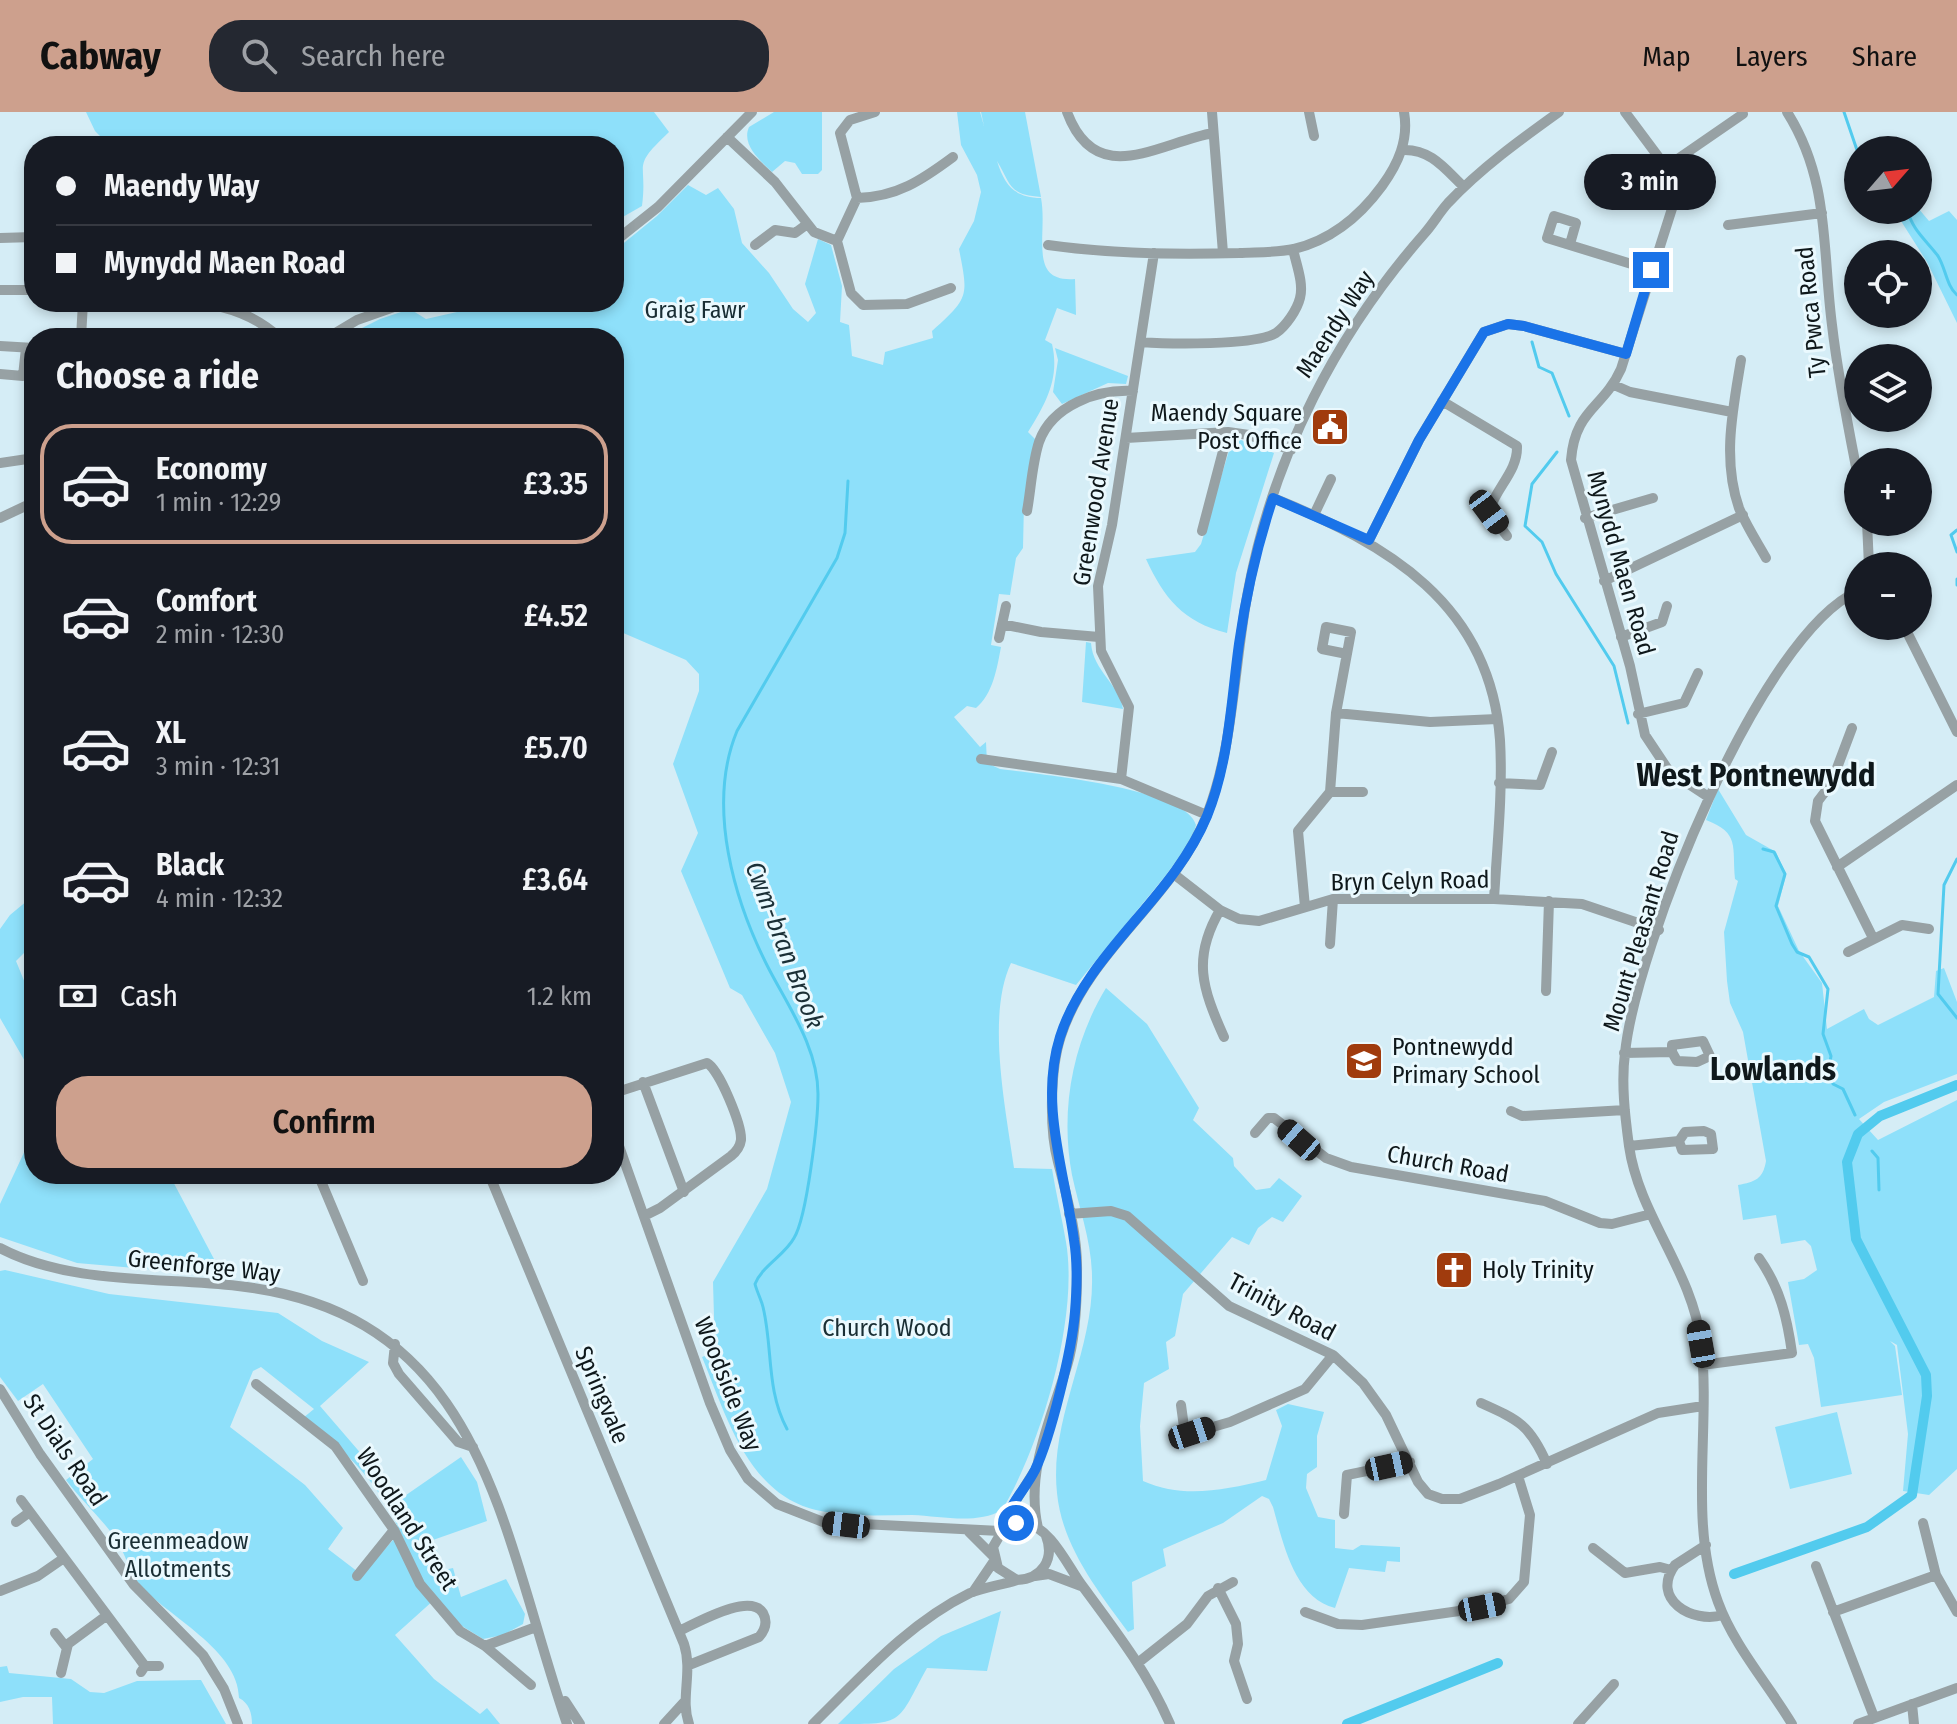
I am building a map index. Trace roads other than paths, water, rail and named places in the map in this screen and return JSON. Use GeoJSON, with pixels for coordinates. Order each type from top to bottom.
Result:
{"type":"FeatureCollection","features":[{"type":"Feature","properties":{"kind":"street"},"geometry":{"type":"LineString","coordinates":[[624,234],[658,207],[752,112]]}},
{"type":"Feature","properties":{"kind":"street"},"geometry":{"type":"LineString","coordinates":[[875,112],[850,120],[840,133],[857,198],[837,241],[851,293],[863,305],[907,304],[951,288]]}},
{"type":"Feature","properties":{"kind":"street"},"geometry":{"type":"LineString","coordinates":[[1067,112],[1074,131],[1087,146],[1108,154],[1148,155],[1177,142],[1213,133]]}},
{"type":"Feature","properties":{"kind":"street"},"geometry":{"type":"LineString","coordinates":[[1213,112],[1223,253]]}},
{"type":"Feature","properties":{"kind":"street"},"geometry":{"type":"LineString","coordinates":[[1309,112],[1314,136]]}},
{"type":"Feature","properties":{"kind":"street"},"geometry":{"type":"LineString","coordinates":[[1048,245],[1090,251],[1154,253],[1293,249],[1348,224],[1373,198],[1403,150],[1404,112]]}},
{"type":"Feature","properties":{"kind":"street","name":"Maendy Way"},"geometry":{"type":"LineString","coordinates":[[973,1592],[993,1558],[1006,1516],[1034,1472],[1066,1370],[1075,1317],[1078,1267],[1055,1146],[1053,1073],[1060,1037],[1073,1007],[1097,968],[1175,875],[1207,815],[1221,775],[1247,592],[1273,498],[1291,450],[1315,391],[1350,331],[1413,245],[1464,187],[1559,112]]}},
{"type":"Feature","properties":{"kind":"street","name":"Mynydd Maen Road"},"geometry":{"type":"LineString","coordinates":[[1625,112],[1666,167],[1676,196],[1614,385],[1582,418],[1573,437],[1571,460],[1645,735],[1669,771],[1707,796]]}},
{"type":"Feature","properties":{"kind":"street","name":"Ty Pwca Road"},"geometry":{"type":"LineString","coordinates":[[1787,112],[1806,142],[1816,171],[1839,383],[1852,448]]}},
{"type":"Feature","properties":{"kind":"street"},"geometry":{"type":"LineString","coordinates":[[1666,167],[1743,114]]}},
{"type":"Feature","properties":{"kind":"street"},"geometry":{"type":"LineString","coordinates":[[727,137],[775,182],[806,225],[837,241]]}},
{"type":"Feature","properties":{"kind":"street"},"geometry":{"type":"LineString","coordinates":[[1403,150],[1417,150],[1432,156],[1464,187]]}},
{"type":"Feature","properties":{"kind":"street"},"geometry":{"type":"LineString","coordinates":[[857,198],[874,197],[910,187],[953,157]]}},
{"type":"Feature","properties":{"kind":"street"},"geometry":{"type":"LineString","coordinates":[[1728,225],[1822,213]]}},
{"type":"Feature","properties":{"kind":"street"},"geometry":{"type":"LineString","coordinates":[[755,245],[775,230],[795,233],[806,225]]}},
{"type":"Feature","properties":{"kind":"street"},"geometry":{"type":"LineString","coordinates":[[0,238],[24,237]]}},
{"type":"Feature","properties":{"kind":"street"},"geometry":{"type":"LineString","coordinates":[[1570,244],[1651,270]]}},
{"type":"Feature","properties":{"kind":"street"},"geometry":{"type":"LineString","coordinates":[[1141,342],[1169,345],[1252,339],[1276,333],[1286,324],[1301,297],[1293,249]]}},
{"type":"Feature","properties":{"kind":"street","name":"Greenwood Avenue"},"geometry":{"type":"LineString","coordinates":[[1121,779],[1129,707],[1124,691],[1109,669],[1099,637],[1102,555],[1112,525],[1154,253]]}},
{"type":"Feature","properties":{"kind":"street"},"geometry":{"type":"LineString","coordinates":[[0,290],[24,290]]}},
{"type":"Feature","properties":{"kind":"street"},"geometry":{"type":"LineString","coordinates":[[242,312],[268,328]]}},
{"type":"Feature","properties":{"kind":"street"},"geometry":{"type":"LineString","coordinates":[[344,328],[380,312]]}},
{"type":"Feature","properties":{"kind":"street"},"geometry":{"type":"LineString","coordinates":[[1369,540],[1442,401],[1484,332],[1508,324],[1626,354]]}},
{"type":"Feature","properties":{"kind":"street"},"geometry":{"type":"LineString","coordinates":[[0,346],[24,348]]}},
{"type":"Feature","properties":{"kind":"street"},"geometry":{"type":"LineString","coordinates":[[1741,360],[1732,412],[1730,457],[1743,515],[1766,558]]}},
{"type":"Feature","properties":{"kind":"street"},"geometry":{"type":"LineString","coordinates":[[0,374],[23,376],[24,372]]}},
{"type":"Feature","properties":{"kind":"street"},"geometry":{"type":"LineString","coordinates":[[1614,385],[1630,392],[1732,412]]}},
{"type":"Feature","properties":{"kind":"street"},"geometry":{"type":"LineString","coordinates":[[1027,511],[1040,442],[1048,426],[1063,411],[1101,391],[1133,391]]}},
{"type":"Feature","properties":{"kind":"street"},"geometry":{"type":"LineString","coordinates":[[1442,401],[1517,446],[1517,460],[1492,501],[1489,512],[1507,536]]}},
{"type":"Feature","properties":{"kind":"street"},"geometry":{"type":"LineString","coordinates":[[1126,438],[1228,432],[1291,450]]}},
{"type":"Feature","properties":{"kind":"street"},"geometry":{"type":"LineString","coordinates":[[1202,531],[1228,432]]}},
{"type":"Feature","properties":{"kind":"street"},"geometry":{"type":"LineString","coordinates":[[0,463],[24,459]]}},
{"type":"Feature","properties":{"kind":"street"},"geometry":{"type":"LineString","coordinates":[[1314,515],[1331,479]]}},
{"type":"Feature","properties":{"kind":"street"},"geometry":{"type":"LineString","coordinates":[[1273,498],[1369,540],[1425,583],[1450,611],[1473,646],[1497,719],[1499,783],[1494,899]]}},
{"type":"Feature","properties":{"kind":"street"},"geometry":{"type":"LineString","coordinates":[[1585,518],[1653,498]]}},
{"type":"Feature","properties":{"kind":"street"},"geometry":{"type":"LineString","coordinates":[[0,518],[24,507]]}},
{"type":"Feature","properties":{"kind":"street"},"geometry":{"type":"LineString","coordinates":[[1604,581],[1743,515]]}},
{"type":"Feature","properties":{"kind":"street","name":"Mount Pleasant Road"},"geometry":{"type":"LineString","coordinates":[[1792,1724],[1723,1615],[1711,1577],[1706,1545],[1702,1365],[1693,1304],[1636,1181],[1625,1110],[1624,1053],[1641,980],[1707,796],[1784,663],[1806,633],[1844,599]]}},
{"type":"Feature","properties":{"kind":"street"},"geometry":{"type":"LineString","coordinates":[[999,638],[1006,606]]}},
{"type":"Feature","properties":{"kind":"street"},"geometry":{"type":"LineString","coordinates":[[1621,637],[1662,622],[1667,606]]}},
{"type":"Feature","properties":{"kind":"street"},"geometry":{"type":"LineString","coordinates":[[1002,624],[1041,632],[1099,637]]}},
{"type":"Feature","properties":{"kind":"street"},"geometry":{"type":"LineString","coordinates":[[1911,640],[1957,732]]}},
{"type":"Feature","properties":{"kind":"street"},"geometry":{"type":"LineString","coordinates":[[1305,907],[1298,831],[1330,792],[1336,713],[1347,654]]}},
{"type":"Feature","properties":{"kind":"street"},"geometry":{"type":"LineString","coordinates":[[1638,714],[1684,703],[1698,673]]}},
{"type":"Feature","properties":{"kind":"street"},"geometry":{"type":"LineString","coordinates":[[1336,713],[1430,722],[1497,719]]}},
{"type":"Feature","properties":{"kind":"street"},"geometry":{"type":"LineString","coordinates":[[1852,728],[1831,784],[1818,801],[1815,821],[1873,938]]}},
{"type":"Feature","properties":{"kind":"street"},"geometry":{"type":"LineString","coordinates":[[1499,783],[1540,785],[1552,752]]}},
{"type":"Feature","properties":{"kind":"street"},"geometry":{"type":"LineString","coordinates":[[981,759],[1121,779],[1207,815]]}},
{"type":"Feature","properties":{"kind":"street"},"geometry":{"type":"LineString","coordinates":[[1837,867],[1957,785]]}},
{"type":"Feature","properties":{"kind":"street"},"geometry":{"type":"LineString","coordinates":[[1330,792],[1363,792]]}},
{"type":"Feature","properties":{"kind":"street","name":"Bryn Celyn Road"},"geometry":{"type":"LineString","coordinates":[[1175,875],[1220,910],[1239,919],[1259,921],[1333,899],[1494,899],[1582,904],[1659,930]]}},
{"type":"Feature","properties":{"kind":"street"},"geometry":{"type":"LineString","coordinates":[[1330,944],[1333,899]]}},
{"type":"Feature","properties":{"kind":"street"},"geometry":{"type":"LineString","coordinates":[[1546,991],[1549,901]]}},
{"type":"Feature","properties":{"kind":"street"},"geometry":{"type":"LineString","coordinates":[[1220,910],[1202,947],[1204,993],[1224,1037]]}},
{"type":"Feature","properties":{"kind":"street"},"geometry":{"type":"LineString","coordinates":[[1848,952],[1910,923],[1929,929]]}},
{"type":"Feature","properties":{"kind":"street"},"geometry":{"type":"LineString","coordinates":[[1624,1053],[1672,1052]]}},
{"type":"Feature","properties":{"kind":"street"},"geometry":{"type":"LineString","coordinates":[[624,1089],[699,1063],[711,1064],[740,1130],[741,1139],[736,1152],[684,1192],[644,1216]]}},
{"type":"Feature","properties":{"kind":"street"},"geometry":{"type":"LineString","coordinates":[[643,1082],[684,1192]]}},
{"type":"Feature","properties":{"kind":"street"},"geometry":{"type":"LineString","coordinates":[[1511,1111],[1522,1116],[1625,1110]]}},
{"type":"Feature","properties":{"kind":"street","name":"Church Road"},"geometry":{"type":"LineString","coordinates":[[1255,1133],[1268,1118],[1274,1118],[1326,1158],[1351,1167],[1545,1201],[1600,1223],[1612,1224],[1651,1214]]}},
{"type":"Feature","properties":{"kind":"street"},"geometry":{"type":"LineString","coordinates":[[1629,1146],[1679,1141]]}},
{"type":"Feature","properties":{"kind":"street","name":"Woodside Way"},"geometry":{"type":"LineString","coordinates":[[624,1160],[722,1435],[738,1465],[761,1492],[791,1512],[823,1522],[873,1527],[926,1525],[969,1532],[1002,1530]]}},
{"type":"Feature","properties":{"kind":"street"},"geometry":{"type":"LineString","coordinates":[[322,1184],[363,1281]]}},
{"type":"Feature","properties":{"kind":"street","name":"Springvale"},"geometry":{"type":"LineString","coordinates":[[493,1184],[679,1631],[689,1665],[686,1700],[689,1724]]}},
{"type":"Feature","properties":{"kind":"street","name":"Trinity Road"},"geometry":{"type":"LineString","coordinates":[[1069,1214],[1111,1211],[1127,1216],[1229,1306],[1333,1355],[1363,1383],[1386,1415],[1418,1482],[1428,1494],[1442,1499],[1460,1499],[1518,1476],[1658,1413],[1703,1406]]}},
{"type":"Feature","properties":{"kind":"street","name":"Greenforge Way"},"geometry":{"type":"LineString","coordinates":[[0,1248],[52,1266],[117,1276],[255,1288],[291,1295],[359,1321],[395,1344],[437,1388],[473,1447],[554,1677],[567,1724]]}},
{"type":"Feature","properties":{"kind":"street"},"geometry":{"type":"LineString","coordinates":[[1672,1253],[1685,1251]]}},
{"type":"Feature","properties":{"kind":"street"},"geometry":{"type":"LineString","coordinates":[[1702,1365],[1792,1353],[1779,1292],[1759,1258]]}},
{"type":"Feature","properties":{"kind":"street"},"geometry":{"type":"LineString","coordinates":[[395,1344],[393,1363],[399,1374],[458,1442],[473,1447]]}},
{"type":"Feature","properties":{"kind":"street"},"geometry":{"type":"LineString","coordinates":[[1181,1405],[1184,1427],[1192,1433],[1230,1422],[1305,1389],[1333,1355]]}},
{"type":"Feature","properties":{"kind":"street","name":"Woodland Street"},"geometry":{"type":"LineString","coordinates":[[256,1384],[335,1446],[394,1530],[420,1584],[460,1631],[485,1646],[531,1685]]}},
{"type":"Feature","properties":{"kind":"street","name":"St Dials Road"},"geometry":{"type":"LineString","coordinates":[[0,1389],[40,1454],[134,1585],[203,1655],[224,1689],[238,1724]]}},
{"type":"Feature","properties":{"kind":"street"},"geometry":{"type":"LineString","coordinates":[[1481,1403],[1524,1423],[1533,1434],[1547,1464]]}},
{"type":"Feature","properties":{"kind":"street"},"geometry":{"type":"LineString","coordinates":[[1344,1514],[1347,1475],[1410,1462]]}},
{"type":"Feature","properties":{"kind":"street","name":"Maendy Way"},"geometry":{"type":"LineString","coordinates":[[1034,1472],[1033,1502],[1050,1554],[1042,1571],[1035,1576]]}},
{"type":"Feature","properties":{"kind":"street"},"geometry":{"type":"LineString","coordinates":[[1305,1612],[1338,1624],[1362,1625],[1466,1610],[1509,1599],[1524,1582],[1530,1515],[1518,1476]]}},
{"type":"Feature","properties":{"kind":"street"},"geometry":{"type":"LineString","coordinates":[[21,1500],[143,1669],[159,1666]]}},
{"type":"Feature","properties":{"kind":"street"},"geometry":{"type":"LineString","coordinates":[[16,1522],[30,1512]]}},
{"type":"Feature","properties":{"kind":"street"},"geometry":{"type":"LineString","coordinates":[[1002,1530],[1024,1522],[1042,1532]]}},
{"type":"Feature","properties":{"kind":"street"},"geometry":{"type":"LineString","coordinates":[[1923,1523],[1936,1575],[1957,1612]]}},
{"type":"Feature","properties":{"kind":"street"},"geometry":{"type":"LineString","coordinates":[[357,1576],[394,1530]]}},
{"type":"Feature","properties":{"kind":"street"},"geometry":{"type":"LineString","coordinates":[[969,1532],[1003,1573],[1017,1580]]}},
{"type":"Feature","properties":{"kind":"street","name":"Maendy Way"},"geometry":{"type":"LineString","coordinates":[[1042,1532],[1139,1662],[1170,1724]]}},
{"type":"Feature","properties":{"kind":"street"},"geometry":{"type":"LineString","coordinates":[[1706,1545],[1686,1555],[1671,1570],[1669,1587],[1681,1610],[1707,1619],[1723,1615]]}},
{"type":"Feature","properties":{"kind":"street"},"geometry":{"type":"LineString","coordinates":[[1593,1548],[1625,1573],[1660,1567],[1671,1570]]}},
{"type":"Feature","properties":{"kind":"street"},"geometry":{"type":"LineString","coordinates":[[0,1591],[38,1576],[64,1558]]}},
{"type":"Feature","properties":{"kind":"street"},"geometry":{"type":"LineString","coordinates":[[1816,1566],[1874,1717]]}},
{"type":"Feature","properties":{"kind":"street"},"geometry":{"type":"LineString","coordinates":[[813,1724],[887,1652],[950,1604],[973,1592],[1049,1574],[1083,1587]]}},
{"type":"Feature","properties":{"kind":"street"},"geometry":{"type":"LineString","coordinates":[[1833,1612],[1936,1575]]}},
{"type":"Feature","properties":{"kind":"street"},"geometry":{"type":"LineString","coordinates":[[1139,1662],[1187,1624],[1218,1588],[1233,1582]]}},
{"type":"Feature","properties":{"kind":"street"},"geometry":{"type":"LineString","coordinates":[[1218,1588],[1236,1624],[1238,1644],[1234,1661],[1247,1699]]}},
{"type":"Feature","properties":{"kind":"street"},"geometry":{"type":"LineString","coordinates":[[679,1631],[744,1604],[756,1606],[764,1615],[765,1627],[754,1640],[689,1665]]}},
{"type":"Feature","properties":{"kind":"street"},"geometry":{"type":"LineString","coordinates":[[61,1673],[66,1647],[106,1616]]}},
{"type":"Feature","properties":{"kind":"street"},"geometry":{"type":"LineString","coordinates":[[485,1646],[536,1627]]}},
{"type":"Feature","properties":{"kind":"street"},"geometry":{"type":"LineString","coordinates":[[55,1633],[66,1647]]}},
{"type":"Feature","properties":{"kind":"street","name":"Greenforge Way"},"geometry":{"type":"LineString","coordinates":[[554,1677],[580,1724]]}},
{"type":"Feature","properties":{"kind":"street"},"geometry":{"type":"LineString","coordinates":[[1578,1724],[1598,1706],[1614,1684]]}},
{"type":"Feature","properties":{"kind":"street"},"geometry":{"type":"LineString","coordinates":[[1858,1724],[1957,1688]]}},
{"type":"Feature","properties":{"kind":"street"},"geometry":{"type":"LineString","coordinates":[[664,1724],[686,1700]]}},
{"type":"Feature","properties":{"kind":"street"},"geometry":{"type":"LineString","coordinates":[[1912,1704],[1914,1724]]}},
{"type":"Feature","properties":{"kind":"waterway"},"geometry":{"type":"LineString","coordinates":[[1844,112],[1852,136]]}},
{"type":"Feature","properties":{"kind":"waterway"},"geometry":{"type":"LineString","coordinates":[[1914,224],[1938,256],[1957,295]]}},
{"type":"Feature","properties":{"kind":"waterway"},"geometry":{"type":"LineString","coordinates":[[1532,342],[1539,367],[1552,373],[1569,416]]}},
{"type":"Feature","properties":{"kind":"waterway"},"geometry":{"type":"LineString","coordinates":[[1557,452],[1532,484],[1525,526],[1542,542],[1556,574],[1614,666],[1628,723]]}},
{"type":"Feature","properties":{"kind":"waterway","name":"Cwm-bran Brook"},"geometry":{"type":"LineString","coordinates":[[787,1429],[776,1399],[766,1322],[755,1284],[790,1244],[799,1227],[814,1146],[817,1077],[802,1030],[770,971],[745,915],[728,853],[724,790],[728,760],[737,731],[837,558],[845,533],[848,481]]}},
{"type":"Feature","properties":{"kind":"waterway"},"geometry":{"type":"LineString","coordinates":[[1957,530],[1951,535],[1957,552]]}},
{"type":"Feature","properties":{"kind":"waterway"},"geometry":{"type":"LineString","coordinates":[[1957,579],[1957,585]]}},
{"type":"Feature","properties":{"kind":"waterway"},"geometry":{"type":"LineString","coordinates":[[1763,849],[1774,852],[1785,874],[1776,906],[1792,944],[1797,952],[1809,957],[1828,989],[1823,1034],[1831,1056],[1829,1068],[1833,1084],[1843,1089],[1855,1115]]}},
{"type":"Feature","properties":{"kind":"waterway"},"geometry":{"type":"LineString","coordinates":[[1957,859],[1944,885],[1938,994],[1957,1018]]}},
{"type":"Feature","properties":{"kind":"waterway"},"geometry":{"type":"LineString","coordinates":[[1734,1574],[1867,1527],[1912,1495],[1927,1396],[1926,1375],[1856,1239],[1847,1162],[1858,1134],[1880,1116],[1957,1085]]}},
{"type":"Feature","properties":{"kind":"waterway"},"geometry":{"type":"LineString","coordinates":[[1872,1151],[1878,1158],[1879,1190]]}},
{"type":"Feature","properties":{"kind":"waterway"},"geometry":{"type":"LineString","coordinates":[[1347,1724],[1498,1663]]}},
{"type":"Feature","properties":{"kind":"place","name":"Maendy Square Post Office"},"geometry":{"type":"Point","coordinates":[1330,427]}},
{"type":"Feature","properties":{"kind":"place","name":"Pontnewydd Primary School"},"geometry":{"type":"Point","coordinates":[1364,1061]}},
{"type":"Feature","properties":{"kind":"place","name":"Holy Trinity"},"geometry":{"type":"Point","coordinates":[1454,1270]}},
{"type":"Feature","properties":{"kind":"district","name":"West Pontnewydd"},"geometry":{"type":"Point","coordinates":[1756,775]}},
{"type":"Feature","properties":{"kind":"district","name":"Lowlands"},"geometry":{"type":"Point","coordinates":[1773,1069]}},
{"type":"Feature","properties":{"kind":"park label","name":"Graig Fawr"},"geometry":{"type":"Point","coordinates":[695,310]}},
{"type":"Feature","properties":{"kind":"park label","name":"Church Wood"},"geometry":{"type":"Point","coordinates":[887,1328]}},
{"type":"Feature","properties":{"kind":"park label","name":"Greenmeadow Allotments"},"geometry":{"type":"Point","coordinates":[178,1555]}}]}
